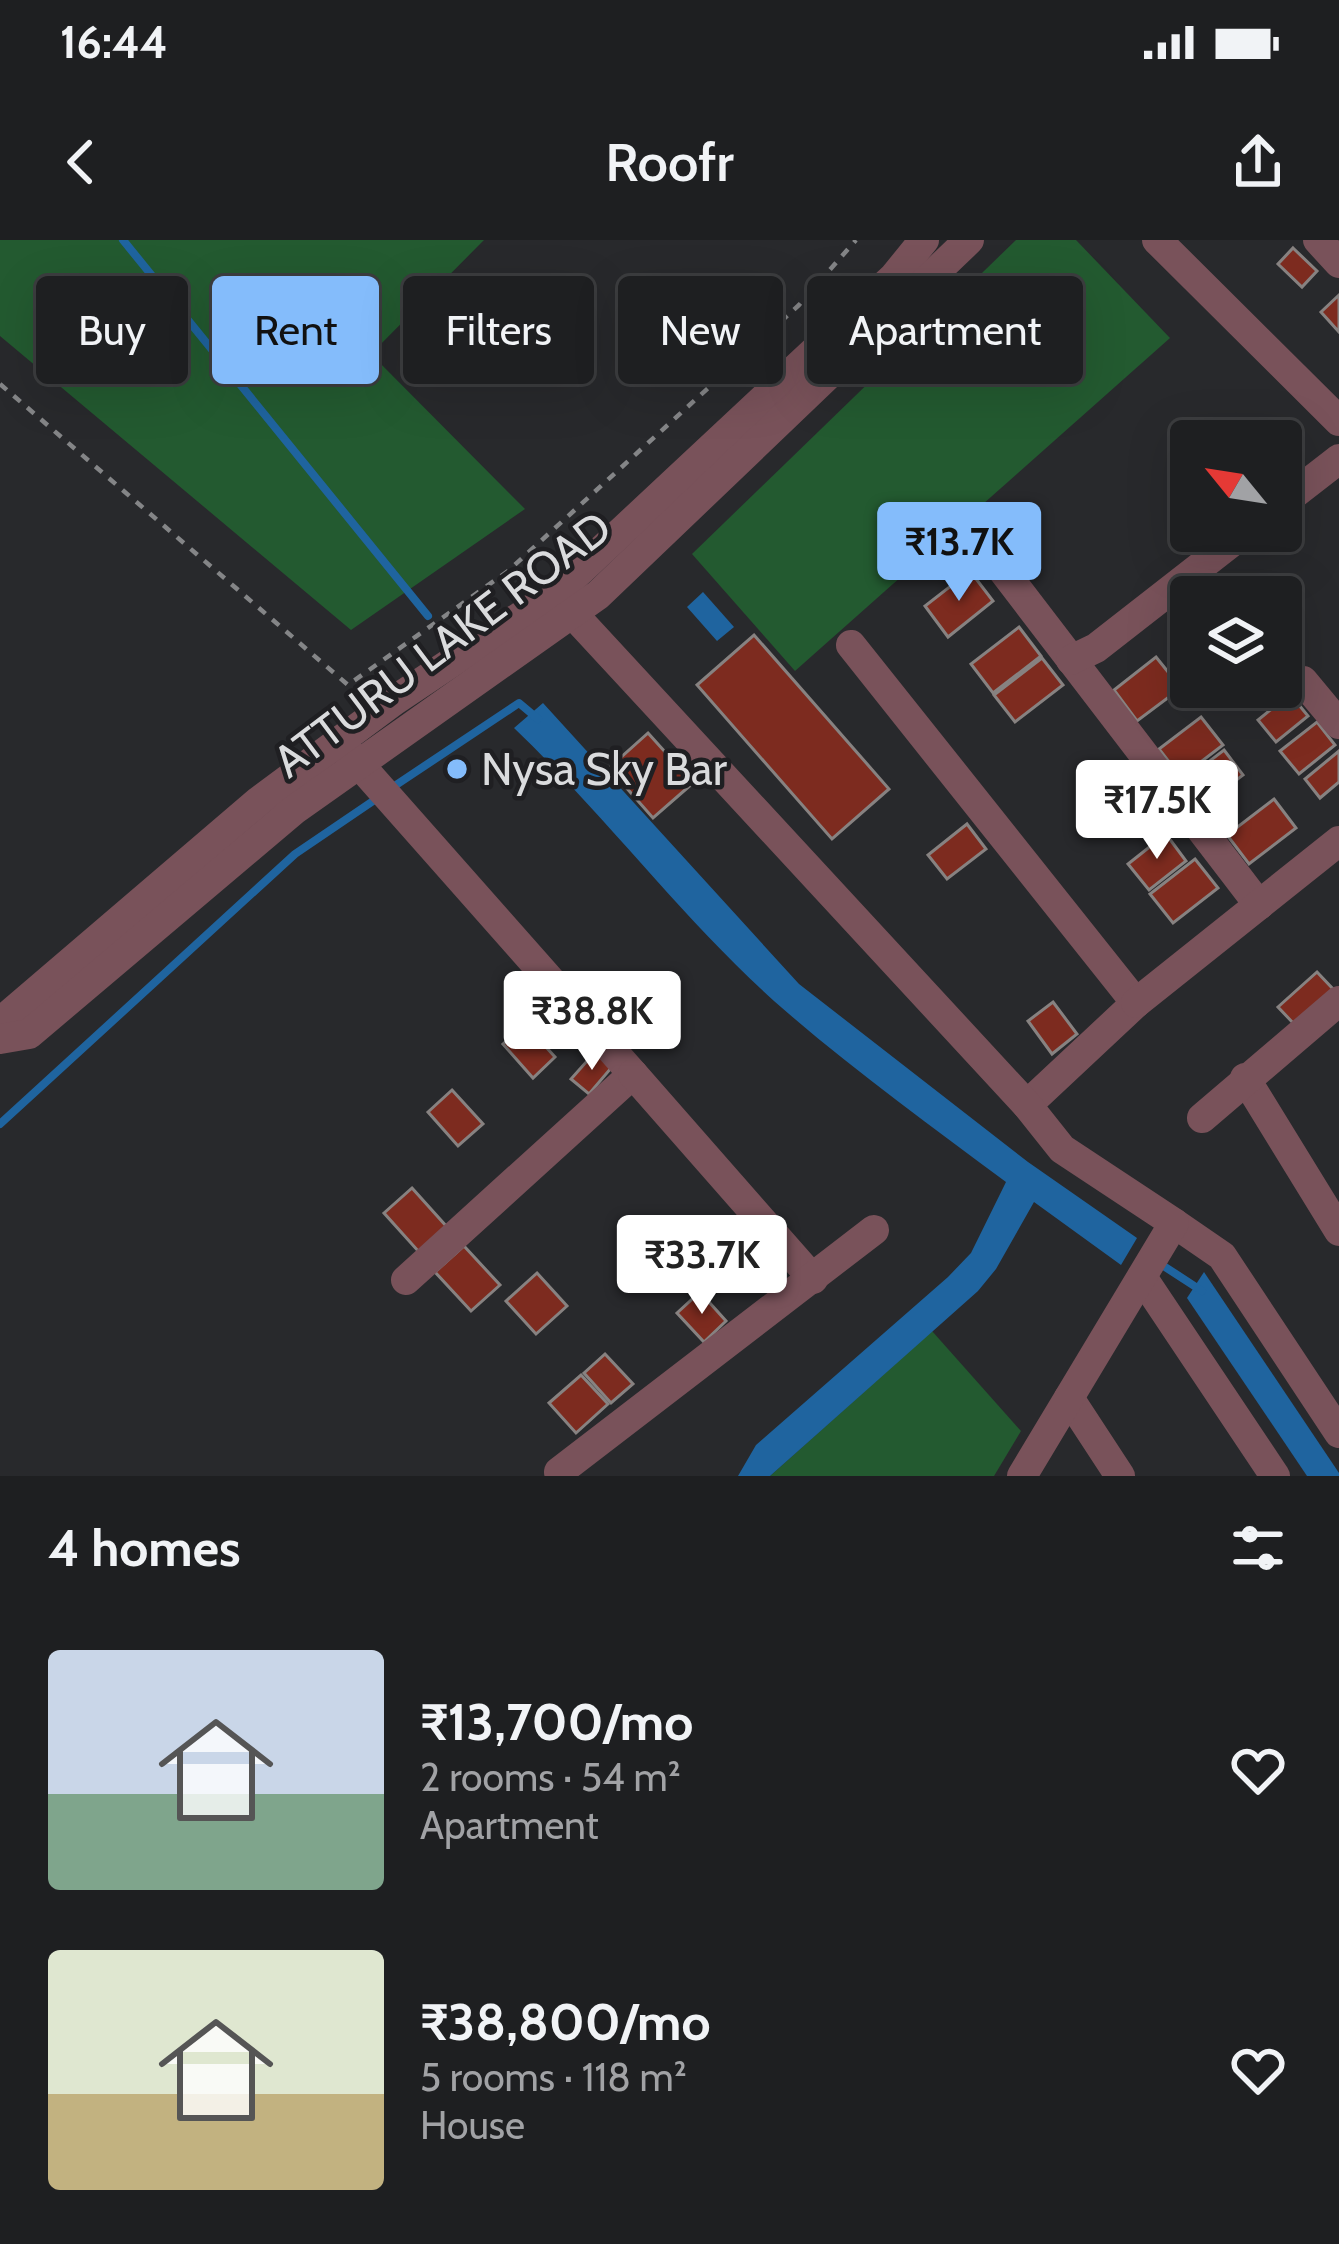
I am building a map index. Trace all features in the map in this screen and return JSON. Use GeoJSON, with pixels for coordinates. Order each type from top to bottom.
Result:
{"type":"FeatureCollection","features":[{"type":"Feature","properties":{"kind":"street","name":"ATTURU LAKE ROAD"},"geometry":{"type":"LineString","coordinates":[[0,1035],[28,1034],[294,810],[348,752],[557,592],[894,278],[924,240]]}},
{"type":"Feature","properties":{"kind":"street","name":"ATTURU LAKE ROAD"},"geometry":{"type":"LineString","coordinates":[[348,752],[598,595],[969,240]]}},
{"type":"Feature","properties":{"kind":"street"},"geometry":{"type":"LineString","coordinates":[[1157,240],[1339,421]]}},
{"type":"Feature","properties":{"kind":"street"},"geometry":{"type":"LineString","coordinates":[[1318,240],[1339,263]]}},
{"type":"Feature","properties":{"kind":"street"},"geometry":{"type":"LineString","coordinates":[[1302,488],[1339,459]]}},
{"type":"Feature","properties":{"kind":"street"},"geometry":{"type":"LineString","coordinates":[[972,530],[1259,905]]}},
{"type":"Feature","properties":{"kind":"street"},"geometry":{"type":"LineString","coordinates":[[1071,660],[1096,648],[1219,552]]}},
{"type":"Feature","properties":{"kind":"street"},"geometry":{"type":"LineString","coordinates":[[572,613],[1027,1105],[1062,1149],[1222,1256],[1339,1433]]}},
{"type":"Feature","properties":{"kind":"street"},"geometry":{"type":"LineString","coordinates":[[851,644],[1136,1003]]}},
{"type":"Feature","properties":{"kind":"street"},"geometry":{"type":"LineString","coordinates":[[1303,680],[1339,724]]}},
{"type":"Feature","properties":{"kind":"street"},"geometry":{"type":"LineString","coordinates":[[348,752],[813,1279]]}},
{"type":"Feature","properties":{"kind":"street"},"geometry":{"type":"LineString","coordinates":[[1027,1105],[1136,1003],[1339,841]]}},
{"type":"Feature","properties":{"kind":"street"},"geometry":{"type":"LineString","coordinates":[[1202,1118],[1339,1001]]}},
{"type":"Feature","properties":{"kind":"street"},"geometry":{"type":"LineString","coordinates":[[406,1280],[634,1074]]}},
{"type":"Feature","properties":{"kind":"street"},"geometry":{"type":"LineString","coordinates":[[1245,1078],[1339,1231]]}},
{"type":"Feature","properties":{"kind":"street"},"geometry":{"type":"LineString","coordinates":[[1022,1476],[1174,1223]]}},
{"type":"Feature","properties":{"kind":"street"},"geometry":{"type":"LineString","coordinates":[[559,1472],[874,1230]]}},
{"type":"Feature","properties":{"kind":"street"},"geometry":{"type":"LineString","coordinates":[[1142,1277],[1275,1476]]}},
{"type":"Feature","properties":{"kind":"street"},"geometry":{"type":"LineString","coordinates":[[1069,1398],[1120,1476]]}},
{"type":"Feature","properties":{"kind":"path"},"geometry":{"type":"LineString","coordinates":[[0,384],[348,685],[508,572],[800,305],[856,240]]}},
{"type":"Feature","properties":{"kind":"green space"},"geometry":{"type":"Polygon","coordinates":[[[0,240],[484,240],[448,276],[403,276],[403,322],[379,346],[379,276],[212,276],[212,384],[379,384],[379,362],[525,509],[351,630],[57,384],[188,384],[188,276],[36,276],[36,366],[0,336],[0,240]]]}},
{"type":"Feature","properties":{"kind":"green space"},"geometry":{"type":"Polygon","coordinates":[[[1016,240],[1076,240],[1170,338],[795,671],[692,554],[867,384],[1083,384],[1083,276],[979,276],[1016,240]]]}},
{"type":"Feature","properties":{"kind":"green space"},"geometry":{"type":"Polygon","coordinates":[[[932,1331],[1021,1431],[994,1476],[770,1476],[932,1331]]]}},
{"type":"Feature","properties":{"kind":"water"},"geometry":{"type":"Polygon","coordinates":[[[703,592],[734,627],[717,641],[687,607],[703,592]]]}},
{"type":"Feature","properties":{"kind":"water"},"geometry":{"type":"Polygon","coordinates":[[[543,703],[799,984],[1028,1162],[1137,1238],[1121,1265],[1034,1202],[978,1291],[770,1476],[738,1476],[756,1445],[971,1253],[1006,1182],[802,1025],[707,935],[514,728],[543,703]]]}},
{"type":"Feature","properties":{"kind":"water"},"geometry":{"type":"Polygon","coordinates":[[[1204,1272],[1339,1476],[1307,1476],[1187,1298],[1204,1272]]]}},
{"type":"Feature","properties":{"kind":"building"},"geometry":{"type":"Polygon","coordinates":[[[1293,248],[1317,271],[1302,287],[1278,264],[1293,248]]]}},
{"type":"Feature","properties":{"kind":"building"},"geometry":{"type":"Polygon","coordinates":[[[1339,295],[1339,332],[1321,312],[1339,295]]]}},
{"type":"Feature","properties":{"kind":"building"},"geometry":{"type":"Polygon","coordinates":[[[970,571],[993,601],[948,637],[925,606],[970,571]]]}},
{"type":"Feature","properties":{"kind":"building"},"geometry":{"type":"Polygon","coordinates":[[[1019,627],[1041,656],[993,693],[971,664],[1019,627]]]}},
{"type":"Feature","properties":{"kind":"building"},"geometry":{"type":"Polygon","coordinates":[[[754,635],[889,789],[832,839],[697,685],[754,635]]]}},
{"type":"Feature","properties":{"kind":"building"},"geometry":{"type":"Polygon","coordinates":[[[1156,657],[1170,674],[1170,696],[1137,721],[1114,690],[1156,657]]]}},
{"type":"Feature","properties":{"kind":"building"},"geometry":{"type":"Polygon","coordinates":[[[1042,658],[1063,685],[1015,722],[994,695],[1042,658]]]}},
{"type":"Feature","properties":{"kind":"building"},"geometry":{"type":"Polygon","coordinates":[[[1273,708],[1301,708],[1308,716],[1276,742],[1258,720],[1273,708]]]}},
{"type":"Feature","properties":{"kind":"building"},"geometry":{"type":"Polygon","coordinates":[[[1201,717],[1223,745],[1181,777],[1159,749],[1201,717]]]}},
{"type":"Feature","properties":{"kind":"building"},"geometry":{"type":"Polygon","coordinates":[[[1317,722],[1335,745],[1299,774],[1280,751],[1317,722]]]}},
{"type":"Feature","properties":{"kind":"building"},"geometry":{"type":"Polygon","coordinates":[[[648,733],[693,783],[653,818],[609,768],[648,733]]]}},
{"type":"Feature","properties":{"kind":"building"},"geometry":{"type":"Polygon","coordinates":[[[1224,750],[1243,775],[1204,805],[1185,780],[1224,750]]]}},
{"type":"Feature","properties":{"kind":"building"},"geometry":{"type":"Polygon","coordinates":[[[1339,751],[1339,782],[1320,798],[1305,779],[1339,751]]]}},
{"type":"Feature","properties":{"kind":"building"},"geometry":{"type":"Polygon","coordinates":[[[1274,799],[1296,828],[1249,864],[1227,835],[1274,799]]]}},
{"type":"Feature","properties":{"kind":"building"},"geometry":{"type":"Polygon","coordinates":[[[967,824],[986,849],[947,879],[928,855],[967,824]]]}},
{"type":"Feature","properties":{"kind":"building"},"geometry":{"type":"Polygon","coordinates":[[[1166,834],[1186,861],[1149,890],[1128,864],[1166,834]]]}},
{"type":"Feature","properties":{"kind":"building"},"geometry":{"type":"Polygon","coordinates":[[[1195,859],[1218,888],[1173,923],[1150,894],[1195,859]]]}},
{"type":"Feature","properties":{"kind":"building"},"geometry":{"type":"Polygon","coordinates":[[[1317,972],[1333,989],[1294,1024],[1278,1007],[1317,972]]]}},
{"type":"Feature","properties":{"kind":"building"},"geometry":{"type":"Polygon","coordinates":[[[1053,1002],[1077,1034],[1052,1054],[1028,1021],[1053,1002]]]}},
{"type":"Feature","properties":{"kind":"building"},"geometry":{"type":"Polygon","coordinates":[[[525,1024],[555,1057],[533,1078],[503,1044],[525,1024]]]}},
{"type":"Feature","properties":{"kind":"building"},"geometry":{"type":"Polygon","coordinates":[[[595,1052],[612,1067],[589,1094],[571,1079],[595,1052]]]}},
{"type":"Feature","properties":{"kind":"building"},"geometry":{"type":"Polygon","coordinates":[[[452,1090],[483,1124],[458,1146],[428,1112],[452,1090]]]}},
{"type":"Feature","properties":{"kind":"building"},"geometry":{"type":"Polygon","coordinates":[[[412,1188],[447,1227],[419,1252],[384,1213],[412,1188]]]}},
{"type":"Feature","properties":{"kind":"building"},"geometry":{"type":"Polygon","coordinates":[[[464,1246],[500,1285],[471,1311],[435,1272],[464,1246]]]}},
{"type":"Feature","properties":{"kind":"building"},"geometry":{"type":"Polygon","coordinates":[[[537,1273],[567,1306],[536,1334],[506,1301],[537,1273]]]}},
{"type":"Feature","properties":{"kind":"building"},"geometry":{"type":"Polygon","coordinates":[[[700,1292],[726,1321],[704,1342],[677,1313],[700,1292]]]}},
{"type":"Feature","properties":{"kind":"building"},"geometry":{"type":"Polygon","coordinates":[[[605,1354],[633,1384],[611,1403],[584,1373],[605,1354]]]}},
{"type":"Feature","properties":{"kind":"building"},"geometry":{"type":"Polygon","coordinates":[[[581,1375],[608,1404],[576,1433],[549,1403],[581,1375]]]}},
{"type":"Feature","properties":{"kind":"waterway"},"geometry":{"type":"LineString","coordinates":[[123,240],[428,616]]}},
{"type":"Feature","properties":{"kind":"waterway"},"geometry":{"type":"LineString","coordinates":[[393,787],[519,703],[538,719]]}},
{"type":"Feature","properties":{"kind":"waterway"},"geometry":{"type":"LineString","coordinates":[[0,1124],[295,854],[376,799]]}},
{"type":"Feature","properties":{"kind":"waterway"},"geometry":{"type":"LineString","coordinates":[[1159,1263],[1202,1291]]}},
{"type":"Feature","properties":{"kind":"place","name":"Nysa Sky Bar"},"geometry":{"type":"Point","coordinates":[457,769]}}]}
